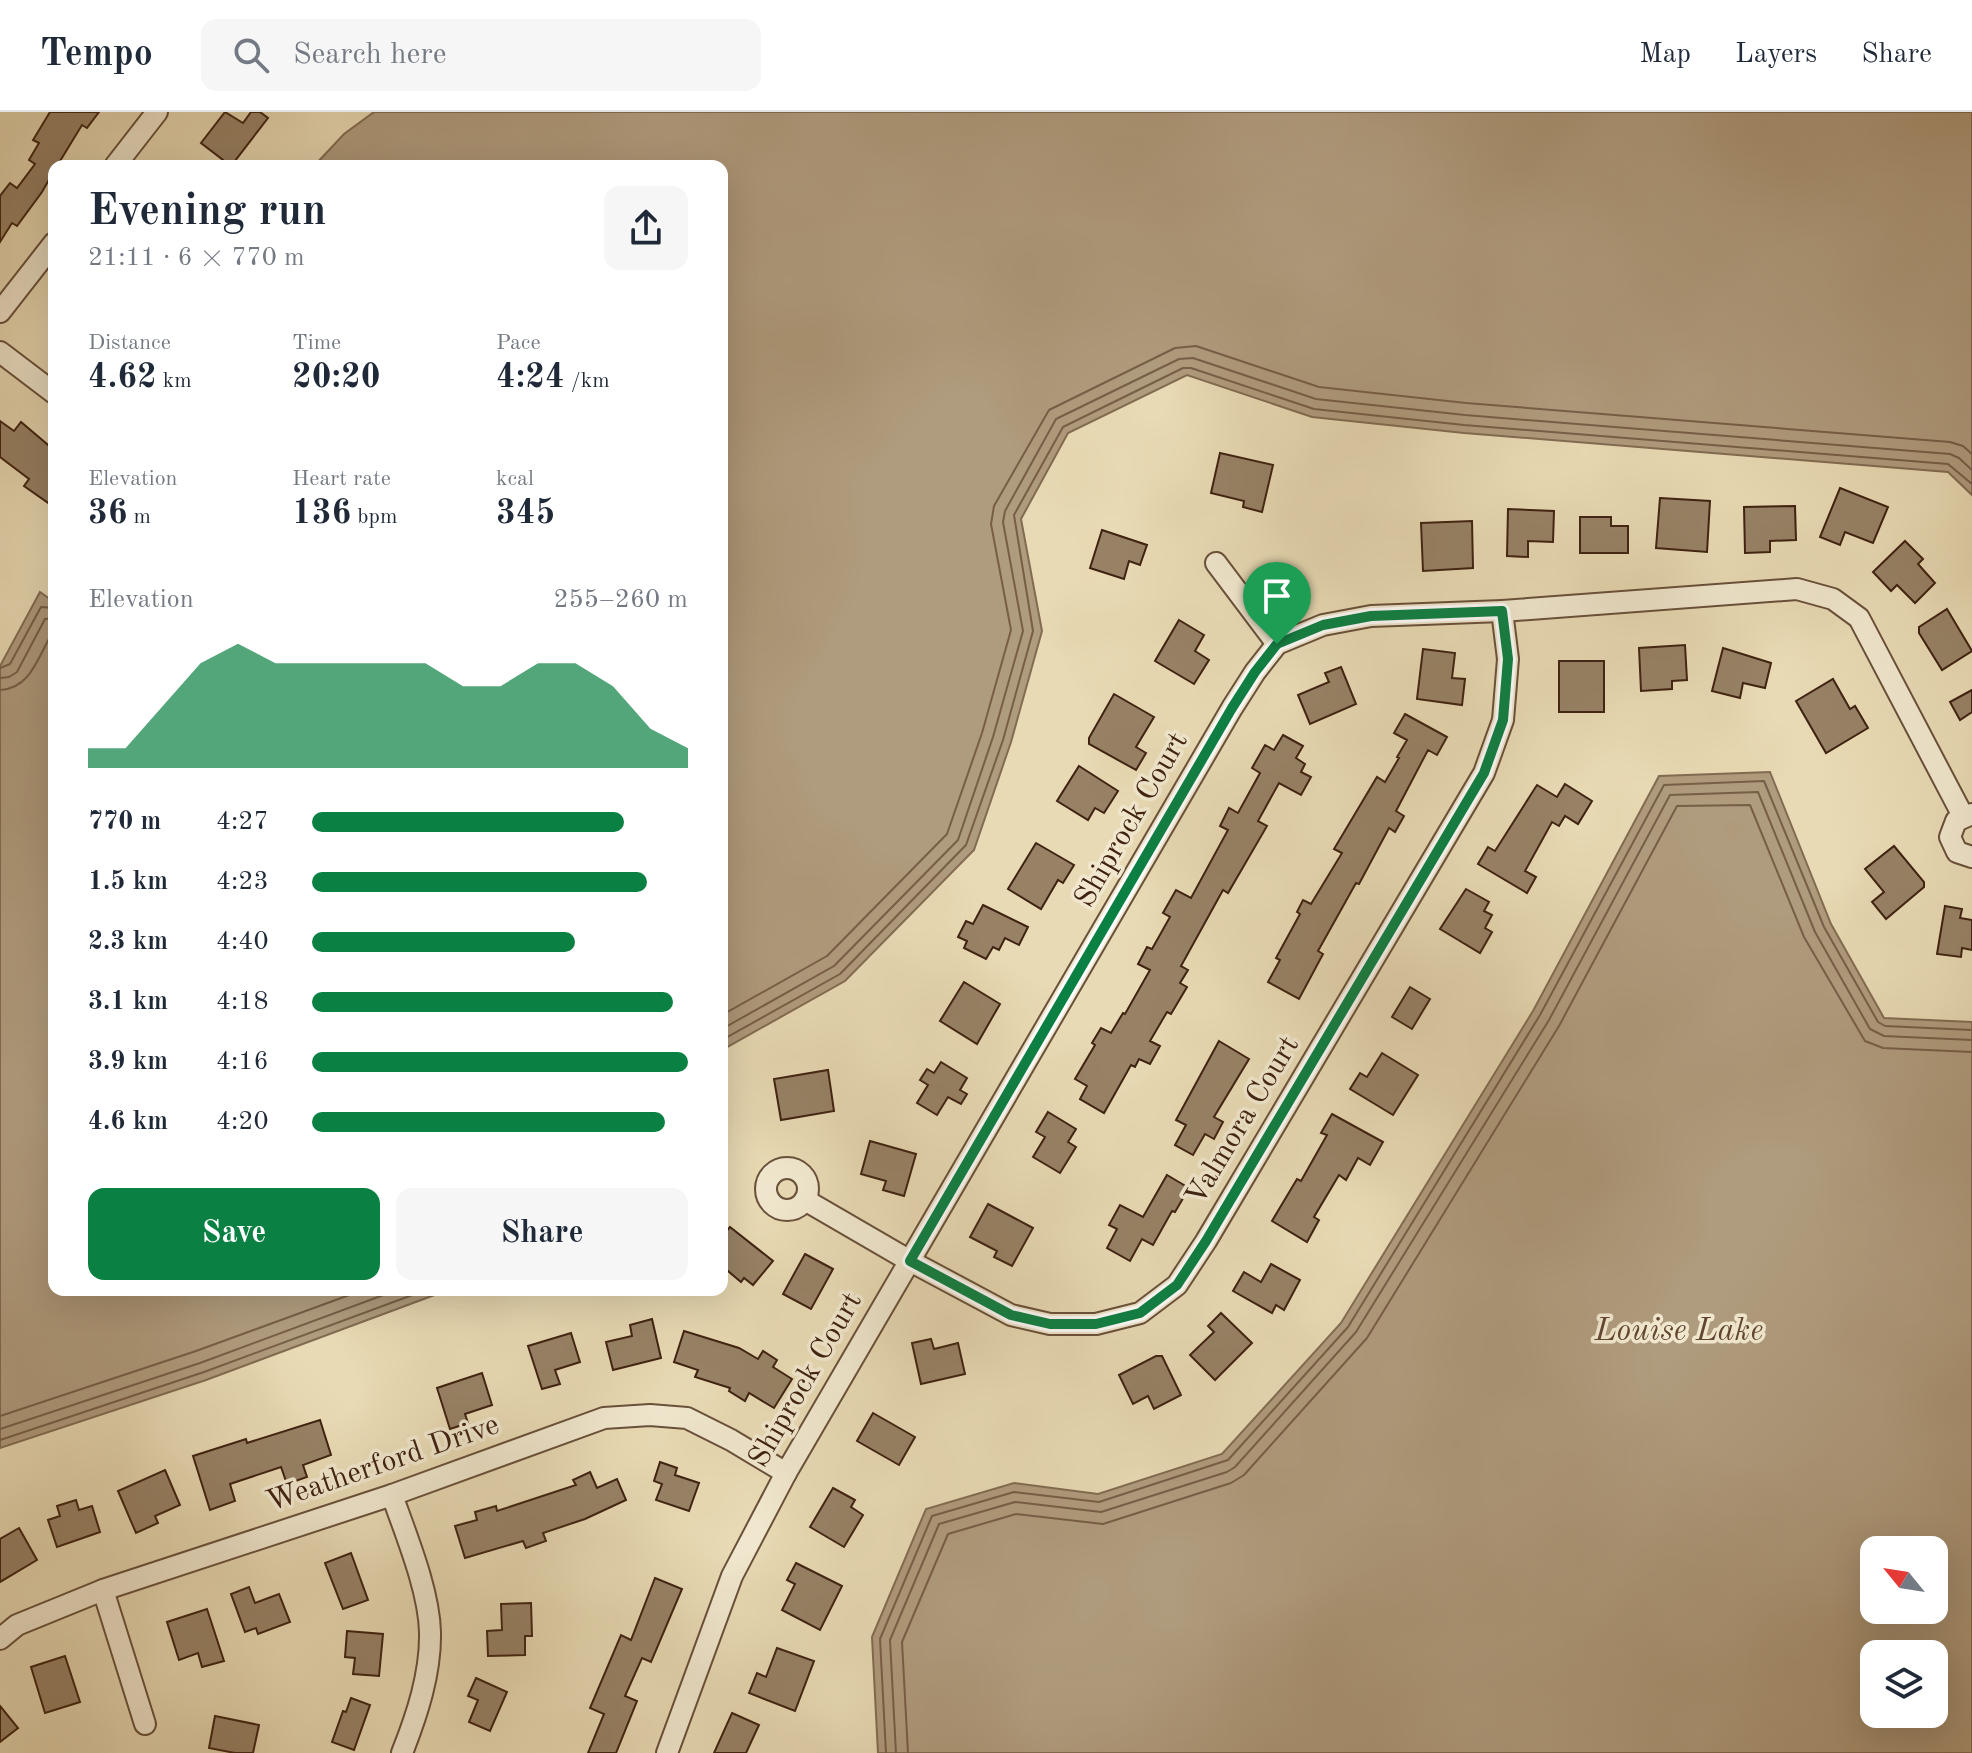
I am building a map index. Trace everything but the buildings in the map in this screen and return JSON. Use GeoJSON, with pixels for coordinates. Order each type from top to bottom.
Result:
{"type":"FeatureCollection","features":[{"type":"Feature","properties":{"kind":"street"},"geometry":{"type":"LineString","coordinates":[[120,160],[157,112]]}},
{"type":"Feature","properties":{"kind":"street"},"geometry":{"type":"LineString","coordinates":[[0,312],[48,251]]}},
{"type":"Feature","properties":{"kind":"street"},"geometry":{"type":"LineString","coordinates":[[0,352],[48,388]]}},
{"type":"Feature","properties":{"kind":"street"},"geometry":{"type":"LineString","coordinates":[[1216,563],[1277,644],[1323,625],[1371,616],[1502,611],[1797,589],[1833,599],[1859,618],[1967,815],[1951,828],[1950,837],[1957,852],[1972,857]]}},
{"type":"Feature","properties":{"kind":"street","name":"Valmora Court"},"geometry":{"type":"LineString","coordinates":[[805,1200],[1011,1315],[1050,1324],[1096,1324],[1140,1313],[1177,1285],[1484,773],[1503,720],[1508,659],[1502,611]]}},
{"type":"Feature","properties":{"kind":"street","name":"Shiprock Court"},"geometry":{"type":"LineString","coordinates":[[667,1753],[732,1576],[786,1473],[1232,708],[1277,644]]}},
{"type":"Feature","properties":{"kind":"street","name":"Weatherford Drive"},"geometry":{"type":"LineString","coordinates":[[0,1639],[17,1625],[103,1590],[392,1495],[604,1418],[650,1415],[687,1418],[786,1473]]}},
{"type":"Feature","properties":{"kind":"street"},"geometry":{"type":"LineString","coordinates":[[392,1495],[419,1571],[430,1631],[426,1678],[402,1753]]}},
{"type":"Feature","properties":{"kind":"street"},"geometry":{"type":"LineString","coordinates":[[103,1590],[145,1724]]}},
{"type":"Feature","properties":{"kind":"water"},"geometry":{"type":"Polygon","coordinates":[[[374,112],[1972,112],[1972,495],[1948,472],[1464,433],[1312,417],[1187,375],[1068,433],[1021,519],[1042,631],[1011,742],[974,850],[845,981],[728,1047],[728,160],[320,160],[344,134],[374,112]]]}},
{"type":"Feature","properties":{"kind":"water"},"geometry":{"type":"Polygon","coordinates":[[[40,592],[48,598],[48,1296],[432,1296],[206,1380],[0,1448],[0,666],[40,592]]]}},
{"type":"Feature","properties":{"kind":"water","name":"Louise Lake"},"geometry":{"type":"Polygon","coordinates":[[[1770,772],[1831,924],[1884,1018],[1972,1022],[1972,1753],[878,1753],[872,1637],[926,1509],[1014,1483],[1098,1494],[1222,1454],[1341,1323],[1533,1011],[1659,776],[1770,772]]]}},
{"type":"Feature","properties":{"kind":"route"},"geometry":{"type":"LineString","coordinates":[[1502,611],[1508,659],[1503,720],[1484,773],[1177,1285],[1140,1313],[1096,1324],[1050,1324],[1011,1315],[910,1261],[1232,708],[1277,644],[1323,625],[1371,616],[1502,611]]}}]}
